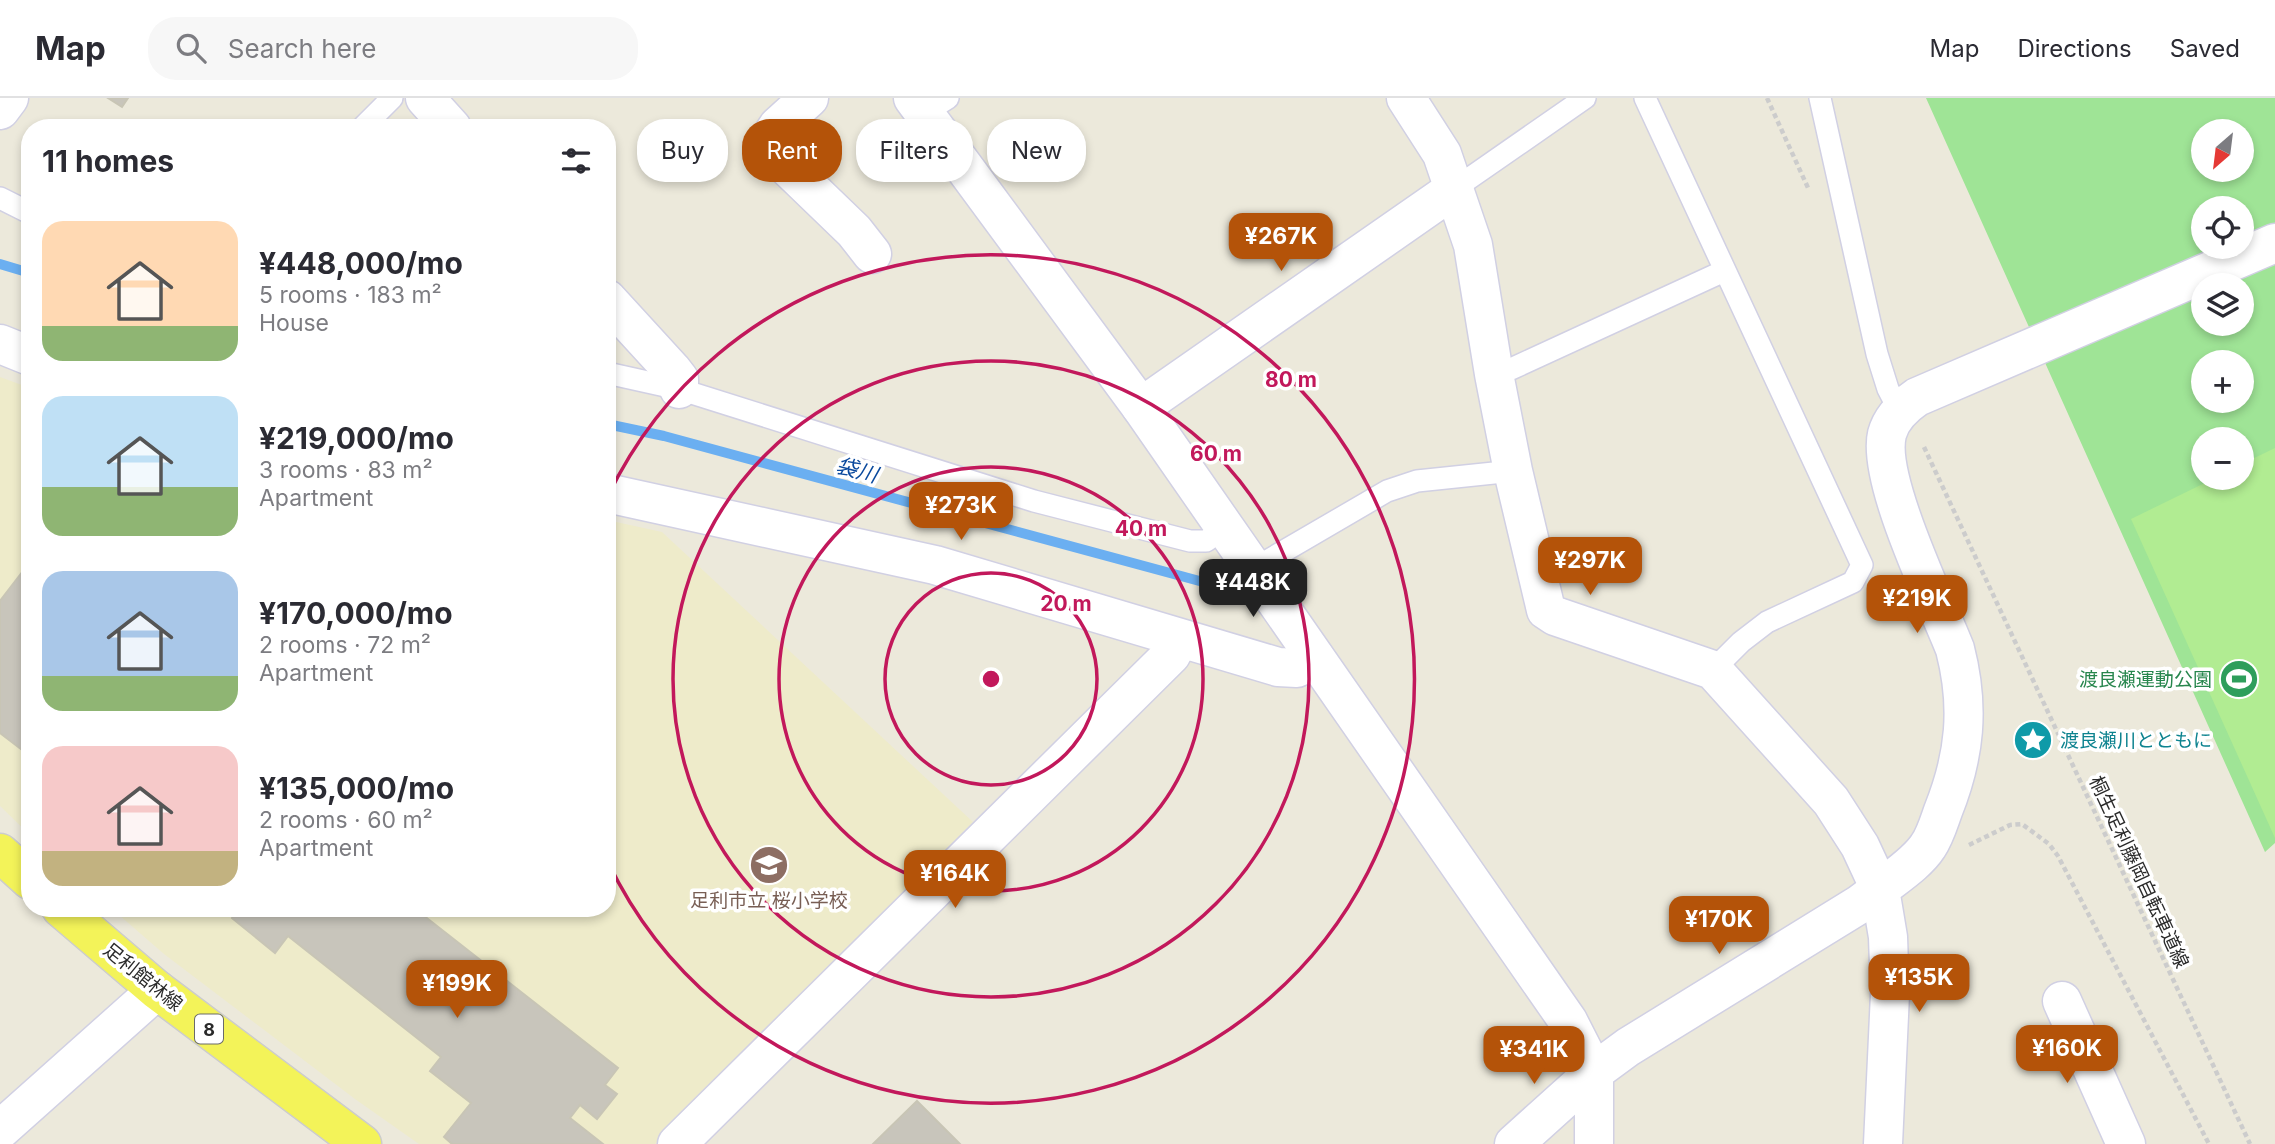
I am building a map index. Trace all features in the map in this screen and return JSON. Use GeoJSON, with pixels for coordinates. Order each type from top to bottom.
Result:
{"type":"FeatureCollection","features":[{"type":"Feature","properties":{"kind":"main road"},"geometry":{"type":"LineString","coordinates":[[0,853],[21,872]]}},
{"type":"Feature","properties":{"kind":"main road","name":"足利館林線"},"geometry":{"type":"LineString","coordinates":[[72,917],[157,990],[362,1144]]}},
{"type":"Feature","properties":{"kind":"street"},"geometry":{"type":"LineString","coordinates":[[0,110],[9,98]]}},
{"type":"Feature","properties":{"kind":"street"},"geometry":{"type":"LineString","coordinates":[[425,98],[444,119]]}},
{"type":"Feature","properties":{"kind":"street"},"geometry":{"type":"LineString","coordinates":[[809,98],[778,126],[770,138],[770,150],[854,232],[872,254]]}},
{"type":"Feature","properties":{"kind":"street"},"geometry":{"type":"LineString","coordinates":[[1406,98],[1442,154],[1473,245],[1513,471],[1546,610],[1555,616],[1713,670],[1831,801],[1860,846],[1880,888],[1888,937],[1890,994],[1883,1144]]}},
{"type":"Feature","properties":{"kind":"street"},"geometry":{"type":"LineString","coordinates":[[928,103],[1569,1021],[1594,1072],[1594,1144]]}},
{"type":"Feature","properties":{"kind":"street"},"geometry":{"type":"LineString","coordinates":[[1141,407],[1454,189]]}},
{"type":"Feature","properties":{"kind":"street"},"geometry":{"type":"LineString","coordinates":[[1514,1144],[1594,1072],[1628,1047],[1860,904],[1928,846],[1950,793],[1959,762],[1965,703],[1962,673],[1955,649],[1896,504],[1886,457],[1886,436],[1891,425],[2275,243]]}},
{"type":"Feature","properties":{"kind":"street"},"geometry":{"type":"LineString","coordinates":[[616,309],[672,370],[679,379],[679,389]]}},
{"type":"Feature","properties":{"kind":"street"},"geometry":{"type":"LineString","coordinates":[[0,344],[21,352]]}},
{"type":"Feature","properties":{"kind":"street"},"geometry":{"type":"LineString","coordinates":[[616,495],[935,565],[1278,667],[1297,667],[1315,658]]}},
{"type":"Feature","properties":{"kind":"street"},"geometry":{"type":"LineString","coordinates":[[677,1144],[1171,655],[1180,638]]}},
{"type":"Feature","properties":{"kind":"street"},"geometry":{"type":"LineString","coordinates":[[0,1130],[157,990]]}},
{"type":"Feature","properties":{"kind":"street"},"geometry":{"type":"LineString","coordinates":[[2062,1001],[2126,1144]]}},
{"type":"Feature","properties":{"kind":"lane"},"geometry":{"type":"LineString","coordinates":[[371,119],[392,98]]}},
{"type":"Feature","properties":{"kind":"lane"},"geometry":{"type":"LineString","coordinates":[[1454,189],[1585,98]]}},
{"type":"Feature","properties":{"kind":"lane"},"geometry":{"type":"LineString","coordinates":[[1645,98],[1862,565],[1853,582],[1767,622],[1741,642],[1713,670]]}},
{"type":"Feature","properties":{"kind":"lane"},"geometry":{"type":"LineString","coordinates":[[1820,98],[1877,354],[1888,389],[1912,415]]}},
{"type":"Feature","properties":{"kind":"lane"},"geometry":{"type":"LineString","coordinates":[[0,198],[21,208]]}},
{"type":"Feature","properties":{"kind":"lane"},"geometry":{"type":"LineString","coordinates":[[1494,374],[1511,369],[1724,271]]}},
{"type":"Feature","properties":{"kind":"lane"},"geometry":{"type":"LineString","coordinates":[[616,375],[679,389],[1034,501],[1190,541],[1206,541],[1225,528]]}},
{"type":"Feature","properties":{"kind":"lane"},"geometry":{"type":"LineString","coordinates":[[1255,568],[1387,491],[1417,481],[1513,471]]}},
{"type":"Feature","properties":{"kind":"path"},"geometry":{"type":"LineString","coordinates":[[1768,98],[1810,193]]}},
{"type":"Feature","properties":{"kind":"path","name":"桐生足利藤岡自転車道線"},"geometry":{"type":"LineString","coordinates":[[1912,415],[2250,1144]]}},
{"type":"Feature","properties":{"kind":"path"},"geometry":{"type":"LineString","coordinates":[[1969,846],[2010,825],[2022,824],[2049,844],[2058,856],[2209,1144]]}},
{"type":"Feature","properties":{"kind":"shaded area"},"geometry":{"type":"Polygon","coordinates":[[[0,377],[21,385],[21,826],[0,806],[0,377]]]}},
{"type":"Feature","properties":{"kind":"shaded area","name":"足利市立 桜小学校"},"geometry":{"type":"Polygon","coordinates":[[[616,522],[662,532],[973,822],[655,1144],[419,1144],[355,1099],[164,954],[121,917],[616,917],[616,522]]]}},
{"type":"Feature","properties":{"kind":"green space"},"geometry":{"type":"Polygon","coordinates":[[[1926,98],[2275,98],[2275,843],[2265,852],[1926,98]]]}},
{"type":"Feature","properties":{"kind":"green space","name":"渡良瀬運動公園"},"geometry":{"type":"Polygon","coordinates":[[[2275,448],[2275,838],[2131,519],[2191,490],[2254,490],[2254,458],[2275,448]]]}},
{"type":"Feature","properties":{"kind":"building"},"geometry":{"type":"Polygon","coordinates":[[[108,98],[128,98],[122,107],[108,98]]]}},
{"type":"Feature","properties":{"kind":"building"},"geometry":{"type":"Polygon","coordinates":[[[21,574],[21,749],[0,733],[0,601],[21,574]]]}},
{"type":"Feature","properties":{"kind":"building"},"geometry":{"type":"Polygon","coordinates":[[[425,917],[618,1068],[605,1085],[617,1094],[597,1119],[580,1105],[570,1118],[603,1144],[452,1144],[444,1137],[471,1103],[430,1071],[441,1057],[288,936],[275,953],[232,918],[425,917]]]}},
{"type":"Feature","properties":{"kind":"building"},"geometry":{"type":"Polygon","coordinates":[[[917,1101],[960,1144],[873,1144],[917,1101]]]}},
{"type":"Feature","properties":{"kind":"waterway","name":"袋川"},"geometry":{"type":"LineString","coordinates":[[0,264],[21,270]]}},
{"type":"Feature","properties":{"kind":"waterway","name":"袋川"},"geometry":{"type":"LineString","coordinates":[[616,426],[664,436],[1218,586]]}},
{"type":"Feature","properties":{"kind":"place","name":"渡良瀬運動公園"},"geometry":{"type":"Point","coordinates":[2239,679]}},
{"type":"Feature","properties":{"kind":"place","name":"渡良瀬川とともに"},"geometry":{"type":"Point","coordinates":[2033,740]}},
{"type":"Feature","properties":{"kind":"place","name":"足利市立 桜小学校"},"geometry":{"type":"Point","coordinates":[769,865]}}]}
